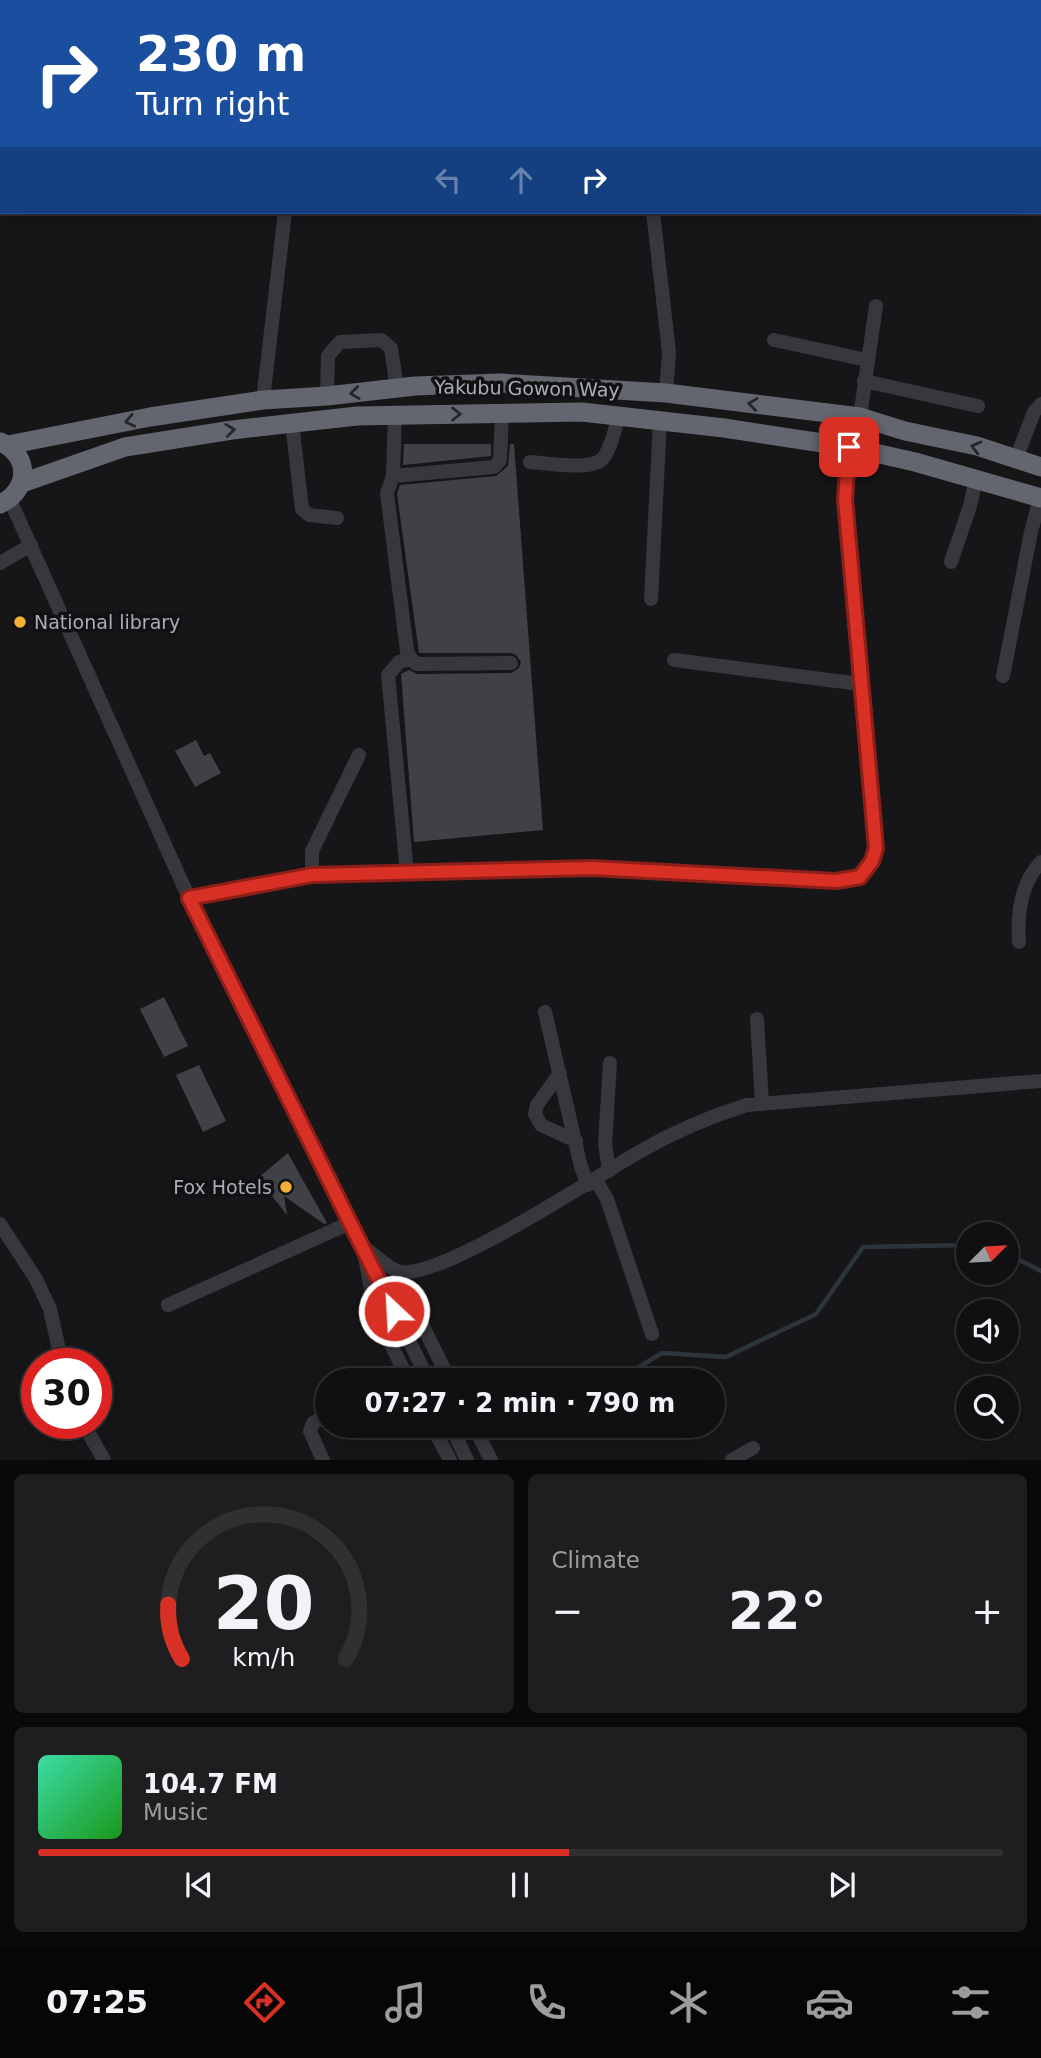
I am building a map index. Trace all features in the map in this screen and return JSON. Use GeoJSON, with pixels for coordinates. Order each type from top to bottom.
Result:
{"type":"FeatureCollection","features":[{"type":"Feature","properties":{"kind":"highway","name":"Yakubu Gowon Way"},"geometry":{"type":"LineString","coordinates":[[4,443],[263,400],[397,388],[499,383],[666,393],[860,417],[905,431],[976,446],[1041,467]]}},
{"type":"Feature","properties":{"kind":"highway","name":"Yakubu Gowon Way"},"geometry":{"type":"LineString","coordinates":[[22,484],[125,447],[232,430],[395,414],[582,412],[724,428],[849,447],[1041,498]]}},
{"type":"Feature","properties":{"kind":"highway"},"geometry":{"type":"LineString","coordinates":[[4,443],[20,458],[24,475],[22,484],[5,502]]}},
{"type":"Feature","properties":{"kind":"street"},"geometry":{"type":"LineString","coordinates":[[263,400],[285,214]]}},
{"type":"Feature","properties":{"kind":"street"},"geometry":{"type":"LineString","coordinates":[[653,214],[669,352],[666,393]]}},
{"type":"Feature","properties":{"kind":"street"},"geometry":{"type":"LineString","coordinates":[[860,417],[876,306]]}},
{"type":"Feature","properties":{"kind":"street"},"geometry":{"type":"LineString","coordinates":[[327,396],[328,356],[340,342],[381,340],[391,348],[397,388]]}},
{"type":"Feature","properties":{"kind":"street"},"geometry":{"type":"LineString","coordinates":[[774,340],[867,360]]}},
{"type":"Feature","properties":{"kind":"street"},"geometry":{"type":"LineString","coordinates":[[864,381],[978,406]]}},
{"type":"Feature","properties":{"kind":"street"},"geometry":{"type":"LineString","coordinates":[[1016,459],[1034,412],[1041,404]]}},
{"type":"Feature","properties":{"kind":"street"},"geometry":{"type":"LineString","coordinates":[[395,414],[393,476],[387,493],[407,651],[417,664],[511,663]]}},
{"type":"Feature","properties":{"kind":"street"},"geometry":{"type":"LineString","coordinates":[[393,476],[494,467],[500,460],[502,414]]}},
{"type":"Feature","properties":{"kind":"street"},"geometry":{"type":"LineString","coordinates":[[530,462],[593,466],[608,452],[618,415]]}},
{"type":"Feature","properties":{"kind":"street"},"geometry":{"type":"LineString","coordinates":[[650,599],[660,421]]}},
{"type":"Feature","properties":{"kind":"street"},"geometry":{"type":"LineString","coordinates":[[292,424],[302,509],[309,515],[337,518]]}},
{"type":"Feature","properties":{"kind":"street"},"geometry":{"type":"LineString","coordinates":[[189,898],[312,875],[592,868],[836,881],[860,877],[872,861],[876,848],[845,499],[849,447]]}},
{"type":"Feature","properties":{"kind":"street"},"geometry":{"type":"LineString","coordinates":[[950,562],[971,506],[976,479]]}},
{"type":"Feature","properties":{"kind":"street"},"geometry":{"type":"LineString","coordinates":[[1003,676],[1031,532],[1041,498]]}},
{"type":"Feature","properties":{"kind":"street"},"geometry":{"type":"LineString","coordinates":[[5,502],[31,545],[189,898],[422,1368]]}},
{"type":"Feature","properties":{"kind":"street"},"geometry":{"type":"LineString","coordinates":[[0,563],[31,545]]}},
{"type":"Feature","properties":{"kind":"street"},"geometry":{"type":"LineString","coordinates":[[407,873],[388,674],[399,662],[411,659]]}},
{"type":"Feature","properties":{"kind":"street"},"geometry":{"type":"LineString","coordinates":[[674,660],[860,684]]}},
{"type":"Feature","properties":{"kind":"street"},"geometry":{"type":"LineString","coordinates":[[312,875],[312,851],[359,755]]}},
{"type":"Feature","properties":{"kind":"street"},"geometry":{"type":"LineString","coordinates":[[1019,942],[1018,922],[1024,889],[1032,871],[1041,862]]}},
{"type":"Feature","properties":{"kind":"street"},"geometry":{"type":"LineString","coordinates":[[545,1012],[580,1167],[607,1199],[652,1334]]}},
{"type":"Feature","properties":{"kind":"street"},"geometry":{"type":"LineString","coordinates":[[757,1019],[762,1103]]}},
{"type":"Feature","properties":{"kind":"street"},"geometry":{"type":"LineString","coordinates":[[608,1171],[605,1143],[610,1063]]}},
{"type":"Feature","properties":{"kind":"street"},"geometry":{"type":"LineString","coordinates":[[559,1073],[546,1091],[535,1114],[541,1125],[576,1141]]}},
{"type":"Feature","properties":{"kind":"street"},"geometry":{"type":"LineString","coordinates":[[400,1272],[425,1269],[508,1230],[641,1151],[724,1112],[762,1103],[1041,1081]]}},
{"type":"Feature","properties":{"kind":"street"},"geometry":{"type":"LineString","coordinates":[[168,1305],[352,1222]]}},
{"type":"Feature","properties":{"kind":"street"},"geometry":{"type":"LineString","coordinates":[[0,1223],[36,1279],[50,1310],[59,1348]]}},
{"type":"Feature","properties":{"kind":"street"},"geometry":{"type":"LineString","coordinates":[[364,1247],[400,1272],[444,1368]]}},
{"type":"Feature","properties":{"kind":"street"},"geometry":{"type":"LineString","coordinates":[[364,1247],[375,1312],[399,1368]]}},
{"type":"Feature","properties":{"kind":"street"},"geometry":{"type":"LineString","coordinates":[[315,1422],[310,1431],[323,1460]]}},
{"type":"Feature","properties":{"kind":"street"},"geometry":{"type":"LineString","coordinates":[[438,1438],[450,1460]]}},
{"type":"Feature","properties":{"kind":"street"},"geometry":{"type":"LineString","coordinates":[[457,1438],[467,1460]]}},
{"type":"Feature","properties":{"kind":"street"},"geometry":{"type":"LineString","coordinates":[[480,1438],[491,1460]]}},
{"type":"Feature","properties":{"kind":"street"},"geometry":{"type":"LineString","coordinates":[[92,1439],[104,1460]]}},
{"type":"Feature","properties":{"kind":"street"},"geometry":{"type":"LineString","coordinates":[[732,1460],[754,1448]]}},
{"type":"Feature","properties":{"kind":"building"},"geometry":{"type":"Polygon","coordinates":[[[404,444],[491,444],[491,456],[403,465],[404,444]]]}},
{"type":"Feature","properties":{"kind":"building"},"geometry":{"type":"Polygon","coordinates":[[[510,444],[514,444],[543,830],[414,842],[401,674],[409,670],[417,674],[511,673],[519,668],[521,662],[511,653],[419,653],[397,494],[400,485],[496,476],[508,466],[510,444]]]}},
{"type":"Feature","properties":{"kind":"building"},"geometry":{"type":"Polygon","coordinates":[[[196,740],[204,756],[210,753],[221,773],[195,787],[175,751],[196,740]]]}},
{"type":"Feature","properties":{"kind":"building"},"geometry":{"type":"Polygon","coordinates":[[[164,997],[188,1046],[164,1057],[140,1009],[164,997]]]}},
{"type":"Feature","properties":{"kind":"building"},"geometry":{"type":"Polygon","coordinates":[[[199,1065],[226,1121],[203,1132],[176,1075],[199,1065]]]}},
{"type":"Feature","properties":{"kind":"building","name":"Fox Hotels"},"geometry":{"type":"Polygon","coordinates":[[[288,1153],[327,1223],[324,1224],[284,1196],[287,1215],[258,1178],[288,1153]]]}},
{"type":"Feature","properties":{"kind":"waterway"},"geometry":{"type":"LineString","coordinates":[[637,1368],[662,1353],[726,1357],[816,1314],[863,1247],[956,1245]]}},
{"type":"Feature","properties":{"kind":"waterway"},"geometry":{"type":"LineString","coordinates":[[1019,1260],[1041,1271]]}},
{"type":"Feature","properties":{"kind":"place","name":"National library"},"geometry":{"type":"Point","coordinates":[20,622]}},
{"type":"Feature","properties":{"kind":"place","name":"Fox Hotels"},"geometry":{"type":"Point","coordinates":[286,1187]}},
{"type":"Feature","properties":{"kind":"route"},"geometry":{"type":"LineString","coordinates":[[394,1311],[189,898],[312,875],[592,868],[836,881],[860,877],[872,861],[876,848],[845,499],[849,447]]}}]}
